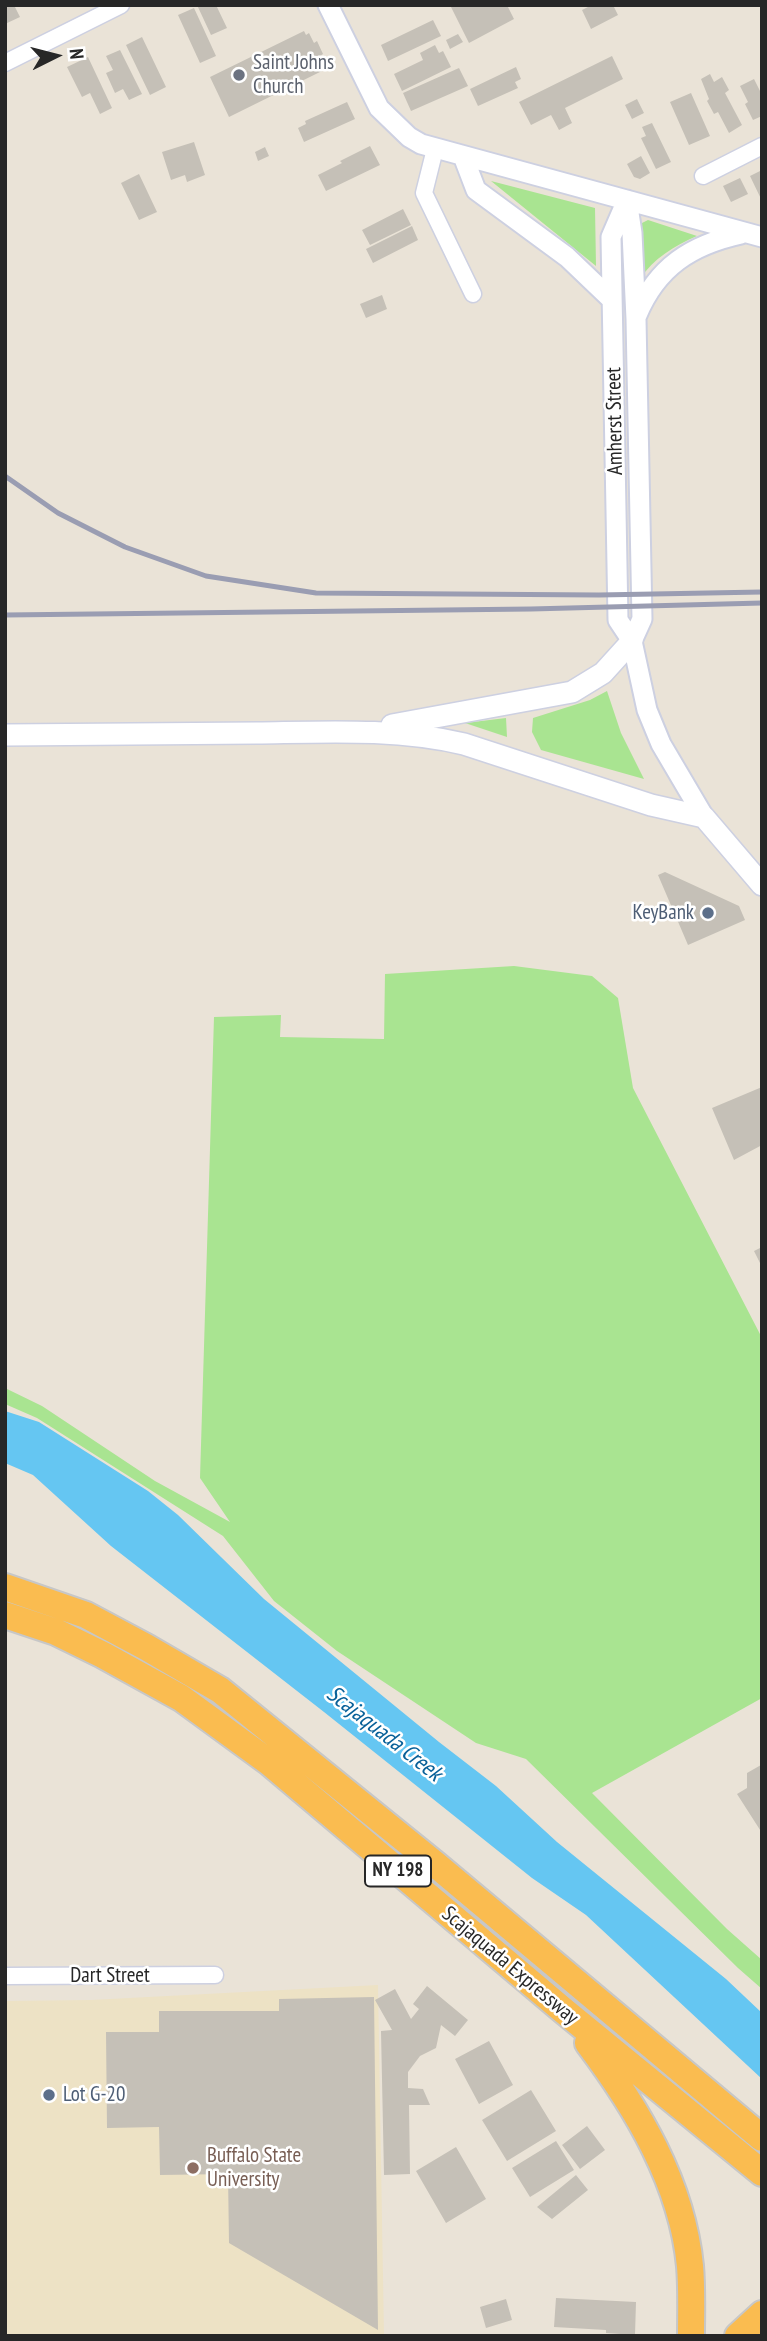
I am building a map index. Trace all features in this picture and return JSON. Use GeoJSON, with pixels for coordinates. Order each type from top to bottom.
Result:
{"type":"FeatureCollection","features":[{"type":"Feature","properties":{"kind":"highway","name":"Scajaquada Expressway"},"geometry":{"type":"LineString","coordinates":[[5,1587],[86,1615],[220,1689],[435,1864],[762,2138]]}},
{"type":"Feature","properties":{"kind":"highway","name":"Scajaquada Expressway"},"geometry":{"type":"LineString","coordinates":[[5,1615],[68,1638],[181,1698],[270,1763],[564,2011],[762,2173]]}},
{"type":"Feature","properties":{"kind":"highway"},"geometry":{"type":"LineString","coordinates":[[564,2011],[628,2100],[648,2134],[666,2174],[683,2230],[690,2265],[691,2336]]}},
{"type":"Feature","properties":{"kind":"highway"},"geometry":{"type":"LineString","coordinates":[[738,2336],[762,2314]]}},
{"type":"Feature","properties":{"kind":"main road"},"geometry":{"type":"LineString","coordinates":[[359,732],[572,692],[603,673],[632,641]]}},
{"type":"Feature","properties":{"kind":"main road"},"geometry":{"type":"LineString","coordinates":[[5,735],[359,732],[425,736],[464,744],[651,805],[704,817],[762,885]]}},
{"type":"Feature","properties":{"kind":"street"},"geometry":{"type":"LineString","coordinates":[[5,63],[121,5]]}},
{"type":"Feature","properties":{"kind":"street"},"geometry":{"type":"LineString","coordinates":[[328,5],[379,108],[409,137],[435,149],[753,235]]}},
{"type":"Feature","properties":{"kind":"street"},"geometry":{"type":"LineString","coordinates":[[703,176],[762,146]]}},
{"type":"Feature","properties":{"kind":"street"},"geometry":{"type":"LineString","coordinates":[[435,149],[424,193],[473,294]]}},
{"type":"Feature","properties":{"kind":"street"},"geometry":{"type":"LineString","coordinates":[[463,156],[476,190],[567,257],[612,300]]}},
{"type":"Feature","properties":{"kind":"street","name":"Amherst Street"},"geometry":{"type":"LineString","coordinates":[[627,200],[611,237],[618,620],[632,641],[647,710],[661,744],[704,817]]}},
{"type":"Feature","properties":{"kind":"street","name":"Amherst Street"},"geometry":{"type":"LineString","coordinates":[[627,200],[632,233],[636,319],[642,619],[632,641]]}},
{"type":"Feature","properties":{"kind":"street"},"geometry":{"type":"LineString","coordinates":[[636,319],[652,289],[677,260],[702,245],[753,235]]}},
{"type":"Feature","properties":{"kind":"street","name":"Dart Street"},"geometry":{"type":"LineString","coordinates":[[5,1976],[215,1975]]}},
{"type":"Feature","properties":{"kind":"shaded area","name":"Buffalo State University"},"geometry":{"type":"Polygon","coordinates":[[[378,1985],[384,2336],[5,2336],[5,2001],[91,2000],[378,1985]]]}},
{"type":"Feature","properties":{"kind":"green space"},"geometry":{"type":"Polygon","coordinates":[[[491,181],[595,208],[596,266],[491,181]]]}},
{"type":"Feature","properties":{"kind":"green space"},"geometry":{"type":"Polygon","coordinates":[[[648,220],[697,236],[665,253],[640,279],[642,223],[648,220]]]}},
{"type":"Feature","properties":{"kind":"green space"},"geometry":{"type":"Polygon","coordinates":[[[607,691],[621,733],[644,779],[541,750],[532,732],[533,718],[590,700],[607,691]]]}},
{"type":"Feature","properties":{"kind":"green space"},"geometry":{"type":"Polygon","coordinates":[[[506,718],[507,737],[465,723],[506,718]]]}},
{"type":"Feature","properties":{"kind":"green space"},"geometry":{"type":"Polygon","coordinates":[[[514,966],[592,976],[618,998],[633,1088],[762,1338],[762,1698],[592,1793],[727,1929],[762,1960],[762,1989],[526,1759],[476,1743],[337,1651],[274,1601],[223,1536],[37,1418],[5,1404],[5,1388],[42,1406],[155,1481],[230,1522],[200,1478],[214,1017],[281,1015],[280,1037],[384,1039],[385,974],[514,966]]]}},
{"type":"Feature","properties":{"kind":"water","name":"Scajaquada Creek"},"geometry":{"type":"Polygon","coordinates":[[[5,1411],[39,1422],[148,1491],[178,1515],[264,1599],[496,1786],[557,1842],[726,1979],[762,2013],[762,2079],[586,1915],[532,1878],[111,1546],[33,1475],[5,1463],[5,1411]]]}},
{"type":"Feature","properties":{"kind":"building"},"geometry":{"type":"Polygon","coordinates":[[[5,5],[14,5],[20,17],[5,24],[5,5]]]}},
{"type":"Feature","properties":{"kind":"building"},"geometry":{"type":"Polygon","coordinates":[[[197,5],[216,5],[227,28],[211,35],[197,5]]]}},
{"type":"Feature","properties":{"kind":"building"},"geometry":{"type":"Polygon","coordinates":[[[450,5],[507,5],[514,19],[469,43],[450,5]]]}},
{"type":"Feature","properties":{"kind":"building"},"geometry":{"type":"Polygon","coordinates":[[[592,5],[613,5],[618,15],[591,29],[582,10],[592,5]]]}},
{"type":"Feature","properties":{"kind":"building"},"geometry":{"type":"Polygon","coordinates":[[[194,8],[216,56],[200,63],[178,15],[194,8]]]}},
{"type":"Feature","properties":{"kind":"building"},"geometry":{"type":"Polygon","coordinates":[[[433,20],[441,36],[388,61],[381,45],[433,20]]]}},
{"type":"Feature","properties":{"kind":"building"},"geometry":{"type":"Polygon","coordinates":[[[304,31],[306,35],[309,33],[314,43],[317,41],[323,54],[320,56],[324,70],[229,117],[210,77],[304,31]]]}},
{"type":"Feature","properties":{"kind":"building"},"geometry":{"type":"Polygon","coordinates":[[[458,34],[463,42],[450,49],[446,40],[458,34]]]}},
{"type":"Feature","properties":{"kind":"building"},"geometry":{"type":"Polygon","coordinates":[[[142,37],[166,87],[150,95],[126,45],[142,37]]]}},
{"type":"Feature","properties":{"kind":"building"},"geometry":{"type":"Polygon","coordinates":[[[435,45],[439,53],[443,51],[451,67],[402,91],[394,74],[423,60],[420,53],[435,45]]]}},
{"type":"Feature","properties":{"kind":"building"},"geometry":{"type":"Polygon","coordinates":[[[120,50],[142,94],[129,100],[123,89],[115,93],[106,73],[113,70],[106,56],[120,50]]]}},
{"type":"Feature","properties":{"kind":"building"},"geometry":{"type":"Polygon","coordinates":[[[612,56],[623,79],[565,108],[572,123],[559,130],[551,115],[531,125],[519,102],[612,56]]]}},
{"type":"Feature","properties":{"kind":"building"},"geometry":{"type":"Polygon","coordinates":[[[88,57],[112,108],[100,114],[90,93],[82,97],[67,67],[88,57]]]}},
{"type":"Feature","properties":{"kind":"building"},"geometry":{"type":"Polygon","coordinates":[[[516,67],[521,79],[515,82],[518,88],[478,106],[470,89],[516,67]]]}},
{"type":"Feature","properties":{"kind":"building"},"geometry":{"type":"Polygon","coordinates":[[[459,68],[468,86],[411,111],[403,93],[459,68]]]}},
{"type":"Feature","properties":{"kind":"building"},"geometry":{"type":"Polygon","coordinates":[[[710,74],[714,82],[722,77],[729,90],[725,93],[742,125],[729,133],[718,112],[714,114],[707,101],[709,99],[701,79],[710,74]]]}},
{"type":"Feature","properties":{"kind":"building"},"geometry":{"type":"Polygon","coordinates":[[[754,79],[762,95],[762,116],[753,120],[740,86],[754,79]]]}},
{"type":"Feature","properties":{"kind":"building"},"geometry":{"type":"Polygon","coordinates":[[[691,93],[710,136],[689,145],[670,102],[691,93]]]}},
{"type":"Feature","properties":{"kind":"building"},"geometry":{"type":"Polygon","coordinates":[[[637,99],[644,113],[632,119],[625,105],[637,99]]]}},
{"type":"Feature","properties":{"kind":"building"},"geometry":{"type":"Polygon","coordinates":[[[347,102],[355,119],[304,142],[298,128],[306,124],[305,121],[347,102]]]}},
{"type":"Feature","properties":{"kind":"building"},"geometry":{"type":"Polygon","coordinates":[[[652,123],[671,162],[656,169],[641,138],[646,136],[642,127],[652,123]]]}},
{"type":"Feature","properties":{"kind":"building"},"geometry":{"type":"Polygon","coordinates":[[[194,142],[205,175],[187,182],[185,175],[171,180],[162,152],[194,142]]]}},
{"type":"Feature","properties":{"kind":"building"},"geometry":{"type":"Polygon","coordinates":[[[370,146],[380,165],[326,191],[318,175],[370,146]]]}},
{"type":"Feature","properties":{"kind":"building"},"geometry":{"type":"Polygon","coordinates":[[[265,147],[269,156],[258,161],[255,152],[265,147]]]}},
{"type":"Feature","properties":{"kind":"building"},"geometry":{"type":"Polygon","coordinates":[[[641,156],[650,173],[640,179],[634,177],[627,164],[641,156]]]}},
{"type":"Feature","properties":{"kind":"building"},"geometry":{"type":"Polygon","coordinates":[[[762,170],[762,201],[750,176],[762,170]]]}},
{"type":"Feature","properties":{"kind":"building"},"geometry":{"type":"Polygon","coordinates":[[[139,174],[157,212],[139,220],[121,183],[139,174]]]}},
{"type":"Feature","properties":{"kind":"building"},"geometry":{"type":"Polygon","coordinates":[[[740,178],[748,194],[731,202],[723,186],[740,178]]]}},
{"type":"Feature","properties":{"kind":"building"},"geometry":{"type":"Polygon","coordinates":[[[403,209],[411,225],[370,245],[362,230],[403,209]]]}},
{"type":"Feature","properties":{"kind":"building"},"geometry":{"type":"Polygon","coordinates":[[[412,226],[418,240],[373,263],[366,249],[412,226]]]}},
{"type":"Feature","properties":{"kind":"building"},"geometry":{"type":"Polygon","coordinates":[[[382,295],[387,309],[366,318],[360,304],[382,295]]]}},
{"type":"Feature","properties":{"kind":"building","name":"KeyBank"},"geometry":{"type":"Polygon","coordinates":[[[665,872],[739,906],[745,920],[688,945],[658,875],[665,872]]]}},
{"type":"Feature","properties":{"kind":"building"},"geometry":{"type":"Polygon","coordinates":[[[762,1087],[762,1145],[734,1160],[712,1108],[762,1087]]]}},
{"type":"Feature","properties":{"kind":"building"},"geometry":{"type":"Polygon","coordinates":[[[762,1247],[762,1267],[754,1251],[762,1247]]]}},
{"type":"Feature","properties":{"kind":"building"},"geometry":{"type":"Polygon","coordinates":[[[761,1765],[762,1833],[737,1794],[747,1788],[747,1773],[761,1765]]]}},
{"type":"Feature","properties":{"kind":"building"},"geometry":{"type":"Polygon","coordinates":[[[427,1986],[468,2020],[455,2036],[441,2025],[436,2048],[420,2056],[408,2072],[408,2088],[423,2089],[430,2105],[409,2105],[410,2174],[384,2175],[381,2031],[392,2030],[375,2000],[395,1989],[411,2019],[419,2009],[413,2004],[427,1986]]]}},
{"type":"Feature","properties":{"kind":"building"},"geometry":{"type":"Polygon","coordinates":[[[374,1997],[378,2330],[229,2243],[228,2174],[160,2175],[159,2127],[107,2128],[106,2032],[159,2032],[159,2011],[279,2011],[279,1999],[374,1997]]]}},
{"type":"Feature","properties":{"kind":"building"},"geometry":{"type":"Polygon","coordinates":[[[489,2041],[513,2085],[479,2104],[455,2059],[489,2041]]]}},
{"type":"Feature","properties":{"kind":"building"},"geometry":{"type":"Polygon","coordinates":[[[531,2090],[556,2131],[507,2161],[482,2120],[531,2090]]]}},
{"type":"Feature","properties":{"kind":"building"},"geometry":{"type":"Polygon","coordinates":[[[587,2126],[605,2150],[580,2169],[562,2145],[587,2126]]]}},
{"type":"Feature","properties":{"kind":"building"},"geometry":{"type":"Polygon","coordinates":[[[556,2141],[574,2170],[530,2197],[512,2168],[556,2141]]]}},
{"type":"Feature","properties":{"kind":"building"},"geometry":{"type":"Polygon","coordinates":[[[456,2147],[486,2199],[446,2223],[416,2171],[456,2147]]]}},
{"type":"Feature","properties":{"kind":"building"},"geometry":{"type":"Polygon","coordinates":[[[576,2175],[588,2190],[552,2219],[537,2207],[576,2175]]]}},
{"type":"Feature","properties":{"kind":"building"},"geometry":{"type":"Polygon","coordinates":[[[556,2298],[636,2302],[635,2335],[606,2333],[606,2330],[554,2327],[556,2298]]]}},
{"type":"Feature","properties":{"kind":"building"},"geometry":{"type":"Polygon","coordinates":[[[506,2299],[512,2320],[486,2328],[480,2307],[506,2299]]]}},
{"type":"Feature","properties":{"kind":"railway"},"geometry":{"type":"LineString","coordinates":[[5,476],[58,513],[125,547],[206,576],[316,593],[599,595],[762,592]]}},
{"type":"Feature","properties":{"kind":"railway"},"geometry":{"type":"LineString","coordinates":[[5,615],[531,609],[762,603]]}},
{"type":"Feature","properties":{"kind":"place","name":"Saint Johns Church"},"geometry":{"type":"Point","coordinates":[239,75]}},
{"type":"Feature","properties":{"kind":"place","name":"KeyBank"},"geometry":{"type":"Point","coordinates":[708,913]}},
{"type":"Feature","properties":{"kind":"place","name":"Lot G-20"},"geometry":{"type":"Point","coordinates":[49,2095]}},
{"type":"Feature","properties":{"kind":"place","name":"Buffalo State University"},"geometry":{"type":"Point","coordinates":[193,2168]}}]}
